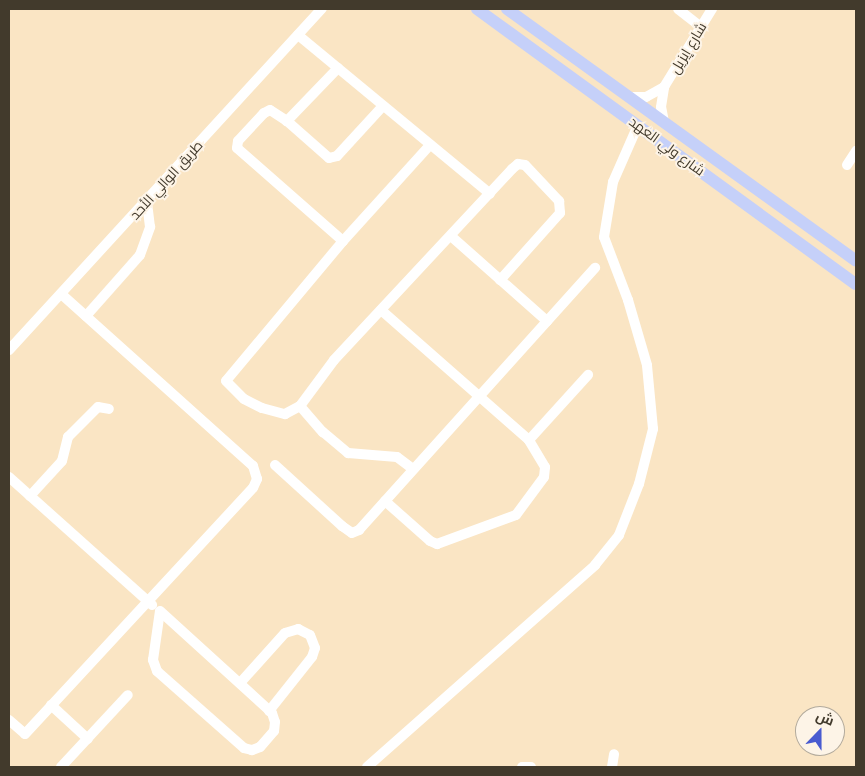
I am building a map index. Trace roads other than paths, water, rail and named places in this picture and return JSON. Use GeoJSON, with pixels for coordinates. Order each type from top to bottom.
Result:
{"type":"FeatureCollection","features":[{"type":"Feature","properties":{"kind":"main road","name":"شارع ولي العهد"},"geometry":{"type":"LineString","coordinates":[[477,9],[856,284]]}},
{"type":"Feature","properties":{"kind":"main road","name":"شارع ولي العهد"},"geometry":{"type":"LineString","coordinates":[[507,9],[856,262]]}},
{"type":"Feature","properties":{"kind":"main road"},"geometry":{"type":"LineString","coordinates":[[638,125],[648,112]]}},
{"type":"Feature","properties":{"kind":"street","name":"طريق الوالي الأحد"},"geometry":{"type":"LineString","coordinates":[[9,350],[322,9]]}},
{"type":"Feature","properties":{"kind":"street"},"geometry":{"type":"LineString","coordinates":[[678,9],[702,26]]}},
{"type":"Feature","properties":{"kind":"street","name":"شارع إيزيل"},"geometry":{"type":"LineString","coordinates":[[664,122],[661,107],[664,87],[712,9]]}},
{"type":"Feature","properties":{"kind":"street"},"geometry":{"type":"LineString","coordinates":[[298,35],[490,194]]}},
{"type":"Feature","properties":{"kind":"street"},"geometry":{"type":"LineString","coordinates":[[287,121],[338,68]]}},
{"type":"Feature","properties":{"kind":"street","name":"شارع إيزيل"},"geometry":{"type":"LineString","coordinates":[[630,97],[646,97],[664,87]]}},
{"type":"Feature","properties":{"kind":"street"},"geometry":{"type":"LineString","coordinates":[[343,241],[237,148],[238,141],[264,113],[270,110],[287,121],[333,158],[383,106]]}},
{"type":"Feature","properties":{"kind":"street"},"geometry":{"type":"LineString","coordinates":[[367,767],[595,565],[619,535],[640,484],[653,429],[647,365],[628,300],[604,236],[613,182],[638,125]]}},
{"type":"Feature","properties":{"kind":"street"},"geometry":{"type":"LineString","coordinates":[[430,145],[343,241],[226,381],[244,399],[262,408],[285,414],[300,406],[334,360],[452,236],[512,169],[525,165],[562,206],[560,214],[500,280]]}},
{"type":"Feature","properties":{"kind":"street"},"geometry":{"type":"LineString","coordinates":[[847,165],[856,151]]}},
{"type":"Feature","properties":{"kind":"street"},"geometry":{"type":"LineString","coordinates":[[86,316],[140,255],[150,227],[147,201]]}},
{"type":"Feature","properties":{"kind":"street"},"geometry":{"type":"LineString","coordinates":[[452,236],[547,321]]}},
{"type":"Feature","properties":{"kind":"street"},"geometry":{"type":"LineString","coordinates":[[275,465],[352,533],[359,530],[595,268]]}},
{"type":"Feature","properties":{"kind":"street"},"geometry":{"type":"LineString","coordinates":[[9,720],[25,734],[253,488],[257,472],[61,294]]}},
{"type":"Feature","properties":{"kind":"street"},"geometry":{"type":"LineString","coordinates":[[381,310],[477,397],[528,440],[545,468],[544,477],[516,515],[437,544],[430,541],[385,500]]}},
{"type":"Feature","properties":{"kind":"street"},"geometry":{"type":"LineString","coordinates":[[528,440],[588,375]]}},
{"type":"Feature","properties":{"kind":"street"},"geometry":{"type":"LineString","coordinates":[[30,496],[62,461],[68,437],[95,408],[104,406],[109,409]]}},
{"type":"Feature","properties":{"kind":"street"},"geometry":{"type":"LineString","coordinates":[[300,406],[323,432],[348,454],[397,457],[414,469]]}},
{"type":"Feature","properties":{"kind":"street"},"geometry":{"type":"LineString","coordinates":[[9,477],[240,683],[269,711],[276,722],[272,736],[258,748],[246,749],[159,674],[153,660],[160,612]]}},
{"type":"Feature","properties":{"kind":"street"},"geometry":{"type":"LineString","coordinates":[[240,683],[285,633],[298,629],[310,636],[315,648],[312,657],[269,711]]}},
{"type":"Feature","properties":{"kind":"street"},"geometry":{"type":"LineString","coordinates":[[61,767],[128,695]]}},
{"type":"Feature","properties":{"kind":"street"},"geometry":{"type":"LineString","coordinates":[[51,705],[88,739]]}},
{"type":"Feature","properties":{"kind":"street"},"geometry":{"type":"LineString","coordinates":[[612,767],[614,754]]}},
{"type":"Feature","properties":{"kind":"street"},"geometry":{"type":"LineString","coordinates":[[522,767],[531,767]]}}]}
